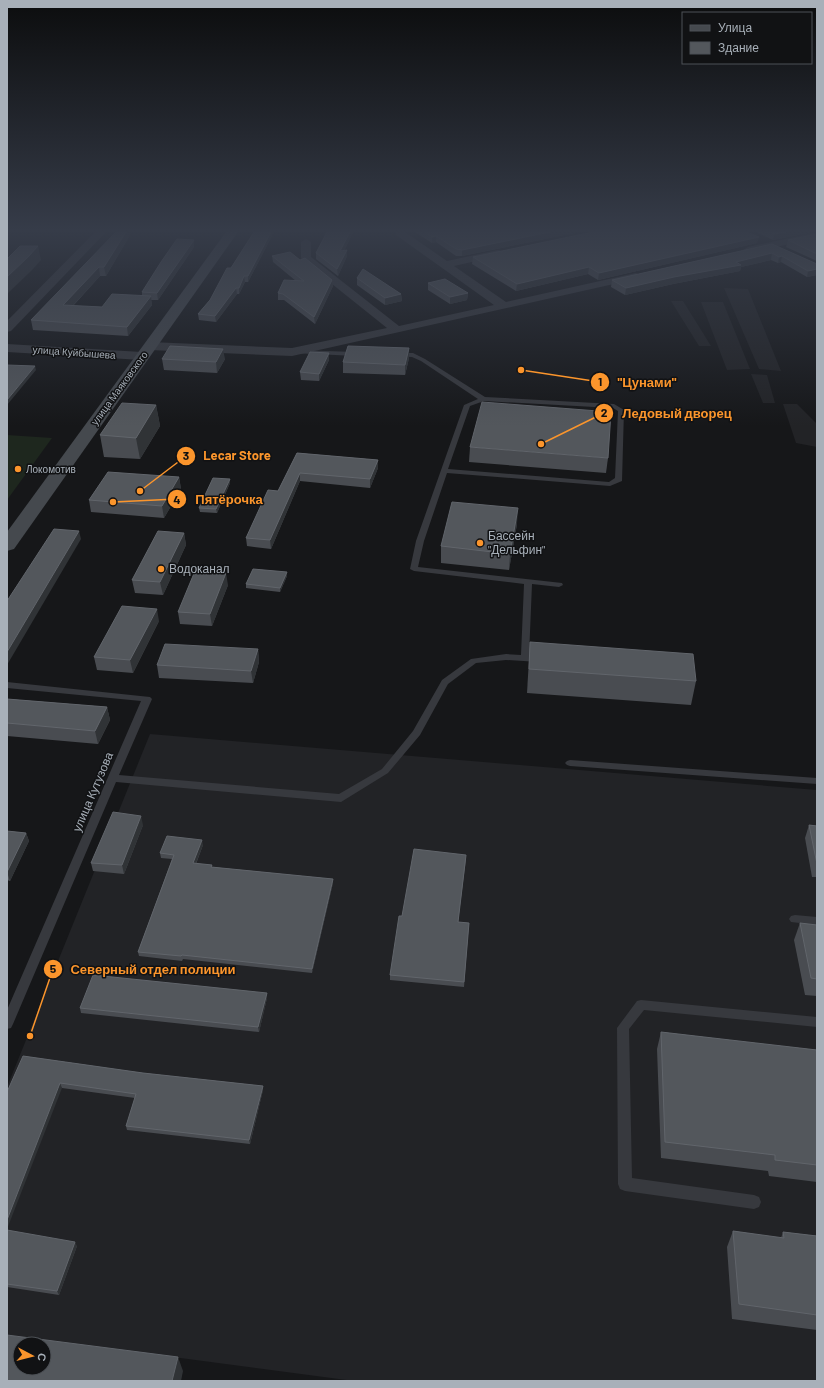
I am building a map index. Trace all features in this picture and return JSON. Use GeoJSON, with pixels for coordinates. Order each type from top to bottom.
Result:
{"type":"FeatureCollection","features":[{"type":"Feature","properties":{"kind":"main road","name":"улица Маяковского"},"geometry":{"type":"LineString","coordinates":[[7,545],[185,297]]}},
{"type":"Feature","properties":{"kind":"street"},"geometry":{"type":"LineString","coordinates":[[7,328],[38,297]]}},
{"type":"Feature","properties":{"kind":"street"},"geometry":{"type":"LineString","coordinates":[[355,297],[397,330]]}},
{"type":"Feature","properties":{"kind":"street"},"geometry":{"type":"LineString","coordinates":[[490,297],[504,306]]}},
{"type":"Feature","properties":{"kind":"street","name":"улица Куйбышева"},"geometry":{"type":"LineString","coordinates":[[7,348],[292,352],[545,297]]}},
{"type":"Feature","properties":{"kind":"lane"},"geometry":{"type":"LineString","coordinates":[[292,352],[360,354]]}},
{"type":"Feature","properties":{"kind":"lane"},"geometry":{"type":"LineString","coordinates":[[390,355],[413,355],[483,399]]}},
{"type":"Feature","properties":{"kind":"lane"},"geometry":{"type":"LineString","coordinates":[[444,471],[610,484],[619,479],[621,410],[614,406],[483,399],[466,405],[420,541],[414,569],[559,585]]}},
{"type":"Feature","properties":{"kind":"lane"},"geometry":{"type":"LineString","coordinates":[[525,658],[528,582]]}},
{"type":"Feature","properties":{"kind":"lane"},"geometry":{"type":"LineString","coordinates":[[113,778],[341,798],[385,771],[417,733],[445,682],[474,661],[506,657],[548,660]]}},
{"type":"Feature","properties":{"kind":"lane","name":"улица Кутузова"},"geometry":{"type":"LineString","coordinates":[[7,685],[147,699],[7,1024]]}},
{"type":"Feature","properties":{"kind":"lane"},"geometry":{"type":"LineString","coordinates":[[570,763],[817,781]]}},
{"type":"Feature","properties":{"kind":"lane"},"geometry":{"type":"LineString","coordinates":[[795,919],[817,921]]}},
{"type":"Feature","properties":{"kind":"lane"},"geometry":{"type":"LineString","coordinates":[[754,1202],[625,1184],[623,1028],[641,1004],[817,1022]]}},
{"type":"Feature","properties":{"kind":"shaded area"},"geometry":{"type":"Polygon","coordinates":[[[728,297],[751,297],[781,371],[759,369],[728,297]]]}},
{"type":"Feature","properties":{"kind":"shaded area"},"geometry":{"type":"Polygon","coordinates":[[[671,301],[683,301],[711,346],[699,346],[671,301]]]}},
{"type":"Feature","properties":{"kind":"shaded area"},"geometry":{"type":"Polygon","coordinates":[[[701,302],[723,302],[750,369],[727,370],[701,302]]]}},
{"type":"Feature","properties":{"kind":"shaded area"},"geometry":{"type":"Polygon","coordinates":[[[751,374],[767,375],[775,403],[763,403],[751,374]]]}},
{"type":"Feature","properties":{"kind":"shaded area"},"geometry":{"type":"Polygon","coordinates":[[[783,404],[797,404],[817,424],[817,447],[796,443],[783,404]]]}},
{"type":"Feature","properties":{"kind":"shaded area","name":"Локомотив"},"geometry":{"type":"Polygon","coordinates":[[[7,435],[52,438],[7,500],[7,435]]]}},
{"type":"Feature","properties":{"kind":"shaded area"},"geometry":{"type":"Polygon","coordinates":[[[150,734],[817,790],[817,1381],[354,1381],[52,1341],[52,1336],[7,1335],[7,1087],[150,734]]]}},
{"type":"Feature","properties":{"kind":"building"},"geometry":{"type":"Polygon","coordinates":[[[53,297],[71,297],[63,305],[102,307],[110,297],[150,297],[127,327],[31,320],[53,297]]]}},
{"type":"Feature","properties":{"kind":"building"},"geometry":{"type":"Polygon","coordinates":[[[212,297],[229,297],[215,316],[198,314],[212,297]]]}},
{"type":"Feature","properties":{"kind":"building"},"geometry":{"type":"Polygon","coordinates":[[[287,297],[324,297],[314,317],[287,297]]]}},
{"type":"Feature","properties":{"kind":"building"},"geometry":{"type":"Polygon","coordinates":[[[170,346],[223,349],[216,362],[162,359],[170,346]]]}},
{"type":"Feature","properties":{"kind":"building"},"geometry":{"type":"Polygon","coordinates":[[[348,346],[409,348],[405,365],[343,362],[348,346]]]}},
{"type":"Feature","properties":{"kind":"building"},"geometry":{"type":"Polygon","coordinates":[[[310,352],[329,353],[319,374],[300,372],[310,352]]]}},
{"type":"Feature","properties":{"kind":"building"},"geometry":{"type":"Polygon","coordinates":[[[7,365],[35,366],[7,400],[7,365]]]}},
{"type":"Feature","properties":{"kind":"building"},"geometry":{"type":"Polygon","coordinates":[[[482,402],[611,412],[608,458],[470,447],[482,402]]]}},
{"type":"Feature","properties":{"kind":"building"},"geometry":{"type":"Polygon","coordinates":[[[122,403],[156,405],[136,438],[100,435],[122,403]]]}},
{"type":"Feature","properties":{"kind":"building"},"geometry":{"type":"Polygon","coordinates":[[[297,453],[378,460],[370,479],[300,473],[270,540],[246,538],[268,490],[278,491],[297,453]]]}},
{"type":"Feature","properties":{"kind":"building"},"geometry":{"type":"Polygon","coordinates":[[[108,472],[179,477],[162,506],[89,500],[108,472]]]}},
{"type":"Feature","properties":{"kind":"building"},"geometry":{"type":"Polygon","coordinates":[[[213,478],[230,479],[216,509],[199,508],[213,478]]]}},
{"type":"Feature","properties":{"kind":"building","name":"Бассейн \"Дельфин\""},"geometry":{"type":"Polygon","coordinates":[[[452,502],[518,508],[510,554],[441,546],[452,502]]]}},
{"type":"Feature","properties":{"kind":"building"},"geometry":{"type":"Polygon","coordinates":[[[54,529],[79,531],[7,652],[7,601],[54,529]]]}},
{"type":"Feature","properties":{"kind":"building"},"geometry":{"type":"Polygon","coordinates":[[[158,531],[184,533],[160,582],[132,580],[158,531]]]}},
{"type":"Feature","properties":{"kind":"building"},"geometry":{"type":"Polygon","coordinates":[[[253,569],[287,572],[280,588],[246,584],[253,569]]]}},
{"type":"Feature","properties":{"kind":"building"},"geometry":{"type":"Polygon","coordinates":[[[195,571],[226,573],[210,614],[178,612],[195,571]]]}},
{"type":"Feature","properties":{"kind":"building"},"geometry":{"type":"Polygon","coordinates":[[[122,606],[157,609],[130,660],[94,657],[122,606]]]}},
{"type":"Feature","properties":{"kind":"building"},"geometry":{"type":"Polygon","coordinates":[[[530,642],[693,654],[696,681],[529,669],[530,642]]]}},
{"type":"Feature","properties":{"kind":"building"},"geometry":{"type":"Polygon","coordinates":[[[165,644],[258,649],[251,671],[157,665],[165,644]]]}},
{"type":"Feature","properties":{"kind":"building"},"geometry":{"type":"Polygon","coordinates":[[[7,699],[107,707],[95,731],[7,723],[7,699]]]}},
{"type":"Feature","properties":{"kind":"building"},"geometry":{"type":"Polygon","coordinates":[[[113,812],[141,816],[122,865],[91,863],[113,812]]]}},
{"type":"Feature","properties":{"kind":"building"},"geometry":{"type":"Polygon","coordinates":[[[809,825],[817,826],[817,864],[809,825]]]}},
{"type":"Feature","properties":{"kind":"building"},"geometry":{"type":"Polygon","coordinates":[[[7,831],[26,833],[7,872],[7,831]]]}},
{"type":"Feature","properties":{"kind":"building"},"geometry":{"type":"Polygon","coordinates":[[[167,836],[202,840],[193,863],[212,865],[211,867],[333,879],[312,969],[182,955],[138,952],[174,855],[160,853],[167,836]]]}},
{"type":"Feature","properties":{"kind":"building"},"geometry":{"type":"Polygon","coordinates":[[[414,849],[466,855],[458,922],[469,923],[464,982],[390,975],[399,916],[402,916],[414,849]]]}},
{"type":"Feature","properties":{"kind":"building"},"geometry":{"type":"Polygon","coordinates":[[[800,923],[817,925],[817,979],[811,978],[800,923]]]}},
{"type":"Feature","properties":{"kind":"building"},"geometry":{"type":"Polygon","coordinates":[[[93,975],[267,993],[258,1027],[80,1008],[93,975]]]}},
{"type":"Feature","properties":{"kind":"building"},"geometry":{"type":"Polygon","coordinates":[[[661,1032],[817,1050],[817,1165],[775,1160],[775,1155],[665,1142],[661,1032]]]}},
{"type":"Feature","properties":{"kind":"building"},"geometry":{"type":"Polygon","coordinates":[[[23,1056],[143,1073],[263,1086],[249,1140],[126,1126],[136,1094],[60,1083],[7,1220],[7,1092],[23,1056]]]}},
{"type":"Feature","properties":{"kind":"building"},"geometry":{"type":"Polygon","coordinates":[[[7,1230],[75,1242],[57,1291],[7,1284],[7,1230]]]}},
{"type":"Feature","properties":{"kind":"building"},"geometry":{"type":"Polygon","coordinates":[[[733,1231],[784,1238],[783,1232],[817,1236],[817,1315],[739,1304],[733,1231]]]}},
{"type":"Feature","properties":{"kind":"building"},"geometry":{"type":"Polygon","coordinates":[[[7,1335],[15,1336],[12,1336],[12,1376],[52,1376],[52,1341],[178,1357],[172,1381],[7,1381],[7,1335]]]}},
{"type":"Feature","properties":{"kind":"place","name":"\"Цунами\""},"geometry":{"type":"Point","coordinates":[521,370]}},
{"type":"Feature","properties":{"kind":"place","name":"Ледовый дворец"},"geometry":{"type":"Point","coordinates":[541,444]}},
{"type":"Feature","properties":{"kind":"place","name":"Локомотив"},"geometry":{"type":"Point","coordinates":[18,469]}},
{"type":"Feature","properties":{"kind":"place","name":"Lecar Store"},"geometry":{"type":"Point","coordinates":[140,491]}},
{"type":"Feature","properties":{"kind":"place","name":"Пятёрочка"},"geometry":{"type":"Point","coordinates":[113,502]}},
{"type":"Feature","properties":{"kind":"place","name":"Бассейн \"Дельфин\""},"geometry":{"type":"Point","coordinates":[480,543]}},
{"type":"Feature","properties":{"kind":"place","name":"Водоканал"},"geometry":{"type":"Point","coordinates":[161,569]}},
{"type":"Feature","properties":{"kind":"place","name":"Северный отдел полиции"},"geometry":{"type":"Point","coordinates":[30,1036]}}]}
